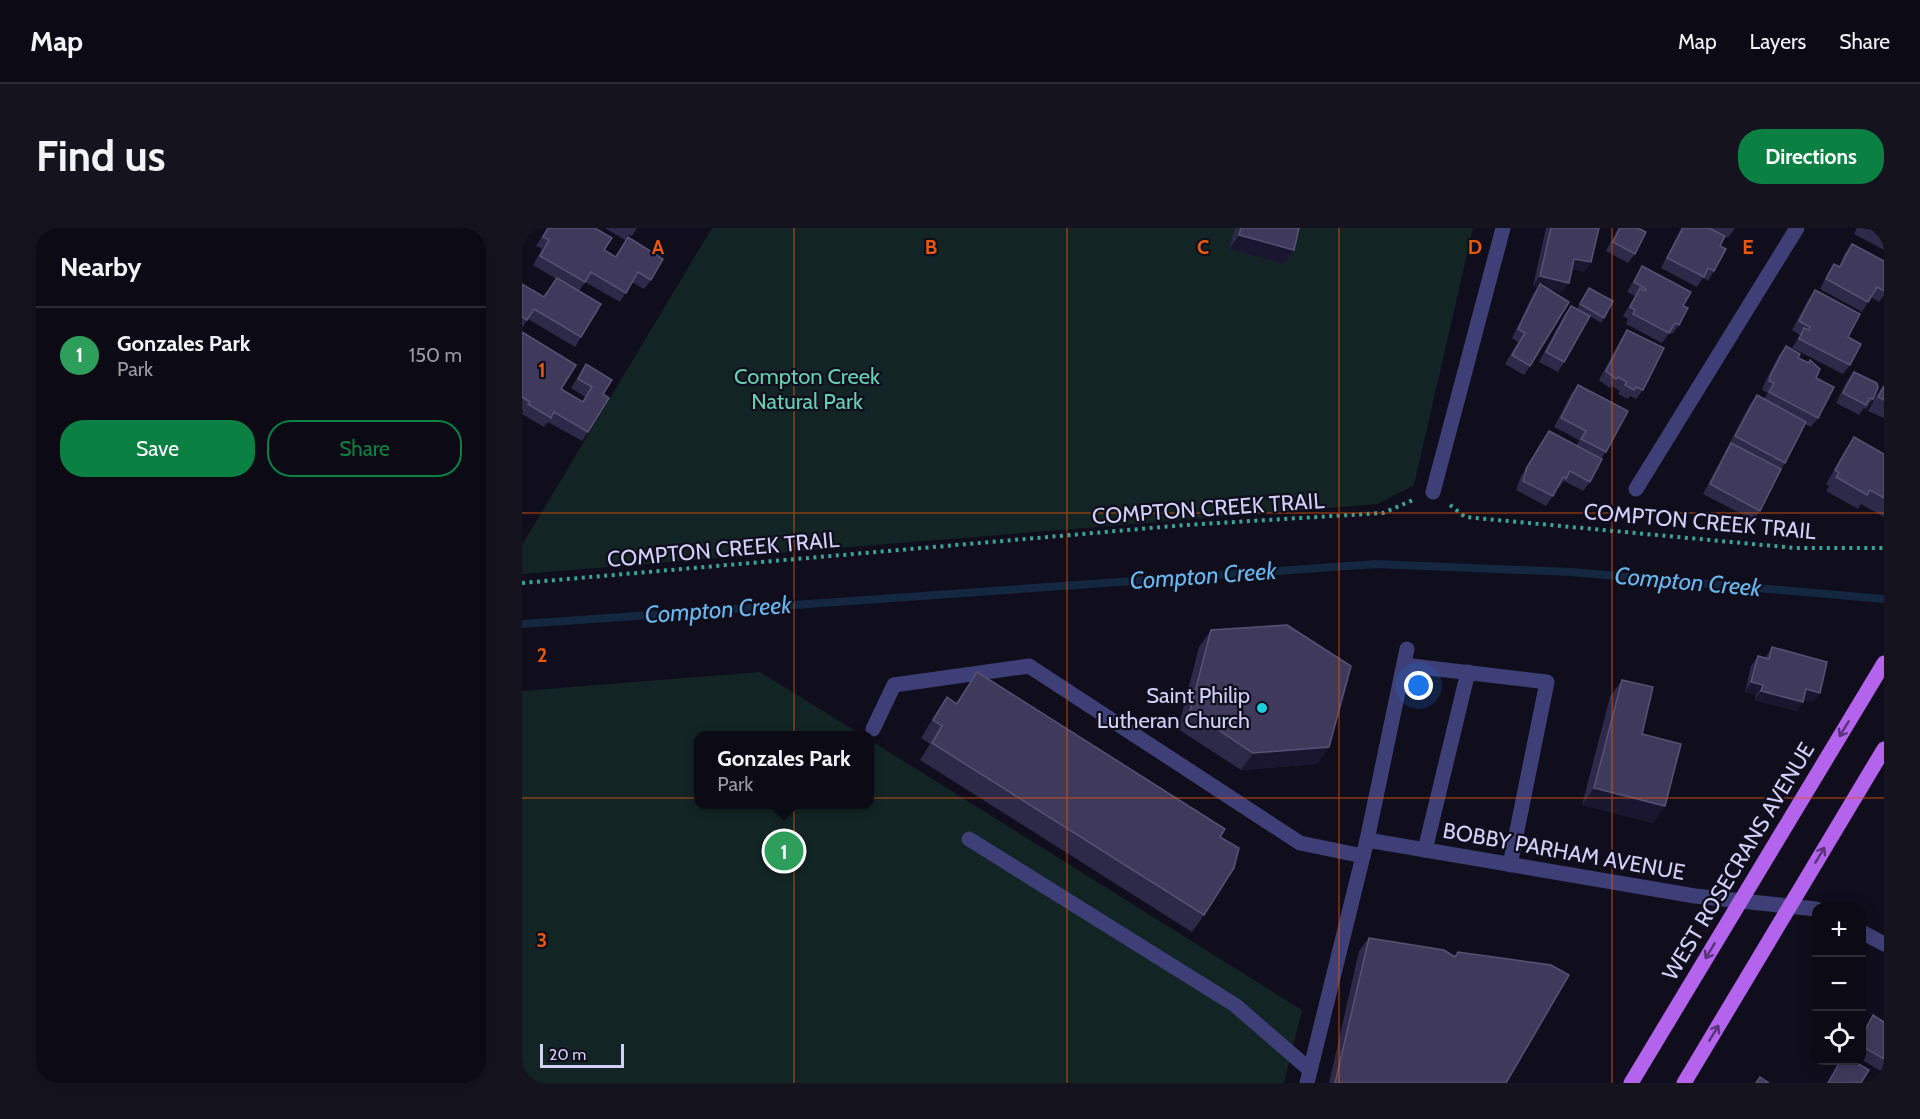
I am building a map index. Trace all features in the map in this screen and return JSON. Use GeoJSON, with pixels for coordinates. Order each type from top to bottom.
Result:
{"type":"FeatureCollection","features":[{"type":"Feature","properties":{"kind":"main road","name":"WEST ROSECRANS AVENUE"},"geometry":{"type":"LineString","coordinates":[[1631,1083],[1884,663]]}},
{"type":"Feature","properties":{"kind":"main road"},"geometry":{"type":"LineString","coordinates":[[1684,1083],[1884,749]]}},
{"type":"Feature","properties":{"kind":"street"},"geometry":{"type":"LineString","coordinates":[[1432,492],[1503,228]]}},
{"type":"Feature","properties":{"kind":"street"},"geometry":{"type":"LineString","coordinates":[[1636,489],[1797,228]]}},
{"type":"Feature","properties":{"kind":"street"},"geometry":{"type":"LineString","coordinates":[[1308,1076],[1363,856],[1407,649]]}},
{"type":"Feature","properties":{"kind":"street"},"geometry":{"type":"LineString","coordinates":[[1404,665],[1547,682],[1510,865]]}},
{"type":"Feature","properties":{"kind":"street"},"geometry":{"type":"LineString","coordinates":[[873,729],[894,685],[1029,666],[1300,843],[1363,856]]}},
{"type":"Feature","properties":{"kind":"street"},"geometry":{"type":"LineString","coordinates":[[1425,850],[1468,672]]}},
{"type":"Feature","properties":{"kind":"street"},"geometry":{"type":"LineString","coordinates":[[969,839],[1235,1005],[1308,1076]]}},
{"type":"Feature","properties":{"kind":"street","name":"BOBBY PARHAM AVENUE"},"geometry":{"type":"LineString","coordinates":[[1366,840],[1695,896],[1812,909]]}},
{"type":"Feature","properties":{"kind":"street"},"geometry":{"type":"LineString","coordinates":[[1866,934],[1884,944]]}},
{"type":"Feature","properties":{"kind":"path","name":"COMPTON CREEK TRAIL"},"geometry":{"type":"LineString","coordinates":[[522,583],[1185,525],[1383,513],[1432,492],[1465,517],[1795,548],[1884,548]]}},
{"type":"Feature","properties":{"kind":"green space","name":"Compton Creek Natural Park"},"geometry":{"type":"Polygon","coordinates":[[[712,228],[1473,228],[1414,485],[1378,504],[522,574],[522,545],[712,228]]]}},
{"type":"Feature","properties":{"kind":"green space"},"geometry":{"type":"Polygon","coordinates":[[[760,672],[856,731],[694,731],[694,809],[874,809],[874,742],[1302,1010],[1284,1083],[522,1083],[522,691],[760,672]]]}},
{"type":"Feature","properties":{"kind":"building"},"geometry":{"type":"Polygon","coordinates":[[[548,228],[595,228],[612,238],[604,250],[616,257],[628,237],[663,259],[651,280],[638,272],[626,293],[591,272],[585,282],[540,256],[549,240],[543,237],[548,228]]]}},
{"type":"Feature","properties":{"kind":"building"},"geometry":{"type":"Polygon","coordinates":[[[1241,228],[1299,228],[1294,250],[1239,235],[1241,228]]]}},
{"type":"Feature","properties":{"kind":"building"},"geometry":{"type":"Polygon","coordinates":[[[1551,228],[1599,228],[1591,262],[1574,259],[1569,283],[1540,276],[1551,228]]]}},
{"type":"Feature","properties":{"kind":"building"},"geometry":{"type":"Polygon","coordinates":[[[1620,228],[1638,228],[1646,232],[1635,254],[1613,242],[1620,228]]]}},
{"type":"Feature","properties":{"kind":"building"},"geometry":{"type":"Polygon","coordinates":[[[1683,228],[1709,228],[1725,236],[1720,246],[1726,249],[1714,271],[1708,268],[1704,277],[1667,258],[1683,228]]]}},
{"type":"Feature","properties":{"kind":"building"},"geometry":{"type":"Polygon","coordinates":[[[1867,228],[1884,228],[1884,237],[1867,228]]]}},
{"type":"Feature","properties":{"kind":"building"},"geometry":{"type":"Polygon","coordinates":[[[1852,244],[1884,261],[1884,291],[1877,287],[1868,302],[1826,279],[1834,264],[1840,267],[1852,244]]]}},
{"type":"Feature","properties":{"kind":"building"},"geometry":{"type":"Polygon","coordinates":[[[1642,266],[1691,292],[1683,306],[1688,308],[1679,325],[1675,323],[1669,333],[1633,314],[1635,310],[1630,307],[1640,288],[1645,291],[1646,289],[1634,282],[1642,266]]]}},
{"type":"Feature","properties":{"kind":"building"},"geometry":{"type":"Polygon","coordinates":[[[557,278],[601,304],[581,337],[534,309],[527,320],[522,317],[522,284],[544,297],[557,278]]]}},
{"type":"Feature","properties":{"kind":"building"},"geometry":{"type":"Polygon","coordinates":[[[1540,284],[1569,302],[1530,366],[1512,355],[1525,333],[1518,329],[1540,284]]]}},
{"type":"Feature","properties":{"kind":"building"},"geometry":{"type":"Polygon","coordinates":[[[1589,288],[1613,301],[1604,318],[1580,304],[1589,288]]]}},
{"type":"Feature","properties":{"kind":"building"},"geometry":{"type":"Polygon","coordinates":[[[1815,290],[1860,314],[1848,337],[1861,344],[1850,365],[1799,339],[1804,328],[1809,330],[1810,327],[1799,321],[1815,290]]]}},
{"type":"Feature","properties":{"kind":"building"},"geometry":{"type":"Polygon","coordinates":[[[1571,306],[1590,316],[1564,362],[1546,352],[1571,306]]]}},
{"type":"Feature","properties":{"kind":"building"},"geometry":{"type":"Polygon","coordinates":[[[1627,330],[1664,348],[1643,390],[1636,387],[1634,390],[1625,385],[1627,382],[1618,377],[1616,379],[1606,371],[1627,330]]]}},
{"type":"Feature","properties":{"kind":"building"},"geometry":{"type":"Polygon","coordinates":[[[522,332],[576,365],[561,389],[583,402],[592,387],[578,379],[586,364],[612,380],[603,394],[609,398],[588,432],[554,412],[551,418],[528,404],[530,402],[522,397],[522,332]]]}},
{"type":"Feature","properties":{"kind":"building"},"geometry":{"type":"Polygon","coordinates":[[[1786,346],[1800,354],[1798,358],[1809,363],[1810,360],[1820,369],[1816,378],[1834,387],[1818,418],[1769,392],[1774,383],[1769,381],[1771,374],[1786,346]]]}},
{"type":"Feature","properties":{"kind":"building"},"geometry":{"type":"Polygon","coordinates":[[[1854,372],[1877,383],[1878,388],[1873,399],[1870,398],[1866,405],[1843,393],[1854,372]]]}},
{"type":"Feature","properties":{"kind":"building"},"geometry":{"type":"Polygon","coordinates":[[[1578,385],[1628,411],[1606,452],[1581,439],[1586,431],[1561,418],[1578,385]]]}},
{"type":"Feature","properties":{"kind":"building"},"geometry":{"type":"Polygon","coordinates":[[[1884,386],[1884,400],[1878,397],[1884,386]]]}},
{"type":"Feature","properties":{"kind":"building"},"geometry":{"type":"Polygon","coordinates":[[[1757,395],[1806,422],[1785,463],[1735,436],[1757,395]]]}},
{"type":"Feature","properties":{"kind":"building"},"geometry":{"type":"Polygon","coordinates":[[[1549,431],[1602,459],[1590,482],[1570,471],[1566,479],[1563,477],[1553,496],[1523,481],[1527,467],[1549,431]]]}},
{"type":"Feature","properties":{"kind":"building"},"geometry":{"type":"Polygon","coordinates":[[[1854,437],[1884,454],[1884,498],[1870,490],[1867,495],[1836,477],[1839,473],[1835,470],[1854,437]]]}},
{"type":"Feature","properties":{"kind":"building"},"geometry":{"type":"Polygon","coordinates":[[[1731,443],[1781,469],[1760,511],[1710,484],[1731,443]]]}},
{"type":"Feature","properties":{"kind":"building"},"geometry":{"type":"Polygon","coordinates":[[[1287,625],[1351,666],[1329,747],[1253,753],[1190,711],[1211,630],[1287,625]]]}},
{"type":"Feature","properties":{"kind":"building"},"geometry":{"type":"Polygon","coordinates":[[[1772,647],[1827,662],[1820,693],[1806,689],[1803,702],[1761,691],[1763,685],[1751,682],[1758,656],[1769,659],[1772,647]]]}},
{"type":"Feature","properties":{"kind":"building"},"geometry":{"type":"Polygon","coordinates":[[[977,672],[1225,829],[1220,837],[1239,848],[1234,868],[1204,915],[932,743],[942,726],[933,720],[947,697],[957,704],[977,672]]]}},
{"type":"Feature","properties":{"kind":"building"},"geometry":{"type":"Polygon","coordinates":[[[1622,680],[1653,687],[1642,734],[1681,744],[1665,806],[1594,788],[1622,680]]]}},
{"type":"Feature","properties":{"kind":"building"},"geometry":{"type":"Polygon","coordinates":[[[1369,938],[1444,950],[1455,957],[1458,952],[1551,965],[1569,975],[1506,1083],[1335,1083],[1369,938]]]}},
{"type":"Feature","properties":{"kind":"building"},"geometry":{"type":"Polygon","coordinates":[[[1873,1015],[1884,1022],[1884,1059],[1866,1048],[1866,1028],[1873,1015]]]}},
{"type":"Feature","properties":{"kind":"building"},"geometry":{"type":"Polygon","coordinates":[[[1838,1065],[1860,1065],[1869,1070],[1861,1083],[1828,1083],[1838,1065]]]}},
{"type":"Feature","properties":{"kind":"building"},"geometry":{"type":"Polygon","coordinates":[[[1760,1077],[1769,1083],[1756,1083],[1760,1077]]]}},
{"type":"Feature","properties":{"kind":"waterway","name":"Compton Creek"},"geometry":{"type":"LineString","coordinates":[[522,624],[1376,564],[1571,572],[1884,599]]}},
{"type":"Feature","properties":{"kind":"place","name":"Saint Philip Lutheran Church"},"geometry":{"type":"Point","coordinates":[1262,708]}},
{"type":"Feature","properties":{"kind":"place","name":"Gonzales Park"},"geometry":{"type":"Point","coordinates":[784,851]}}]}
